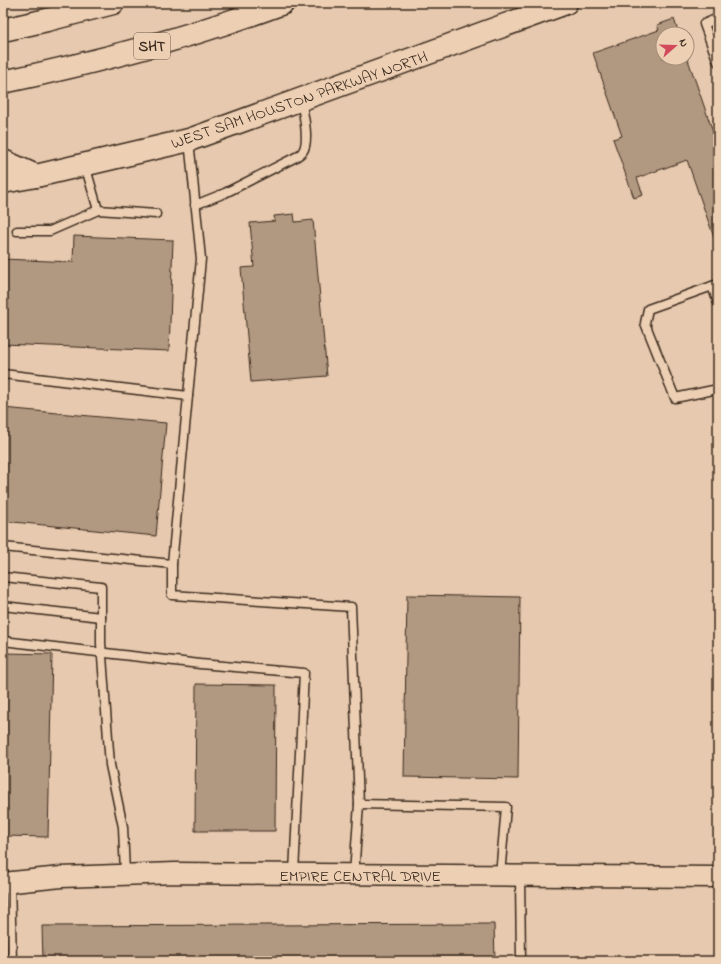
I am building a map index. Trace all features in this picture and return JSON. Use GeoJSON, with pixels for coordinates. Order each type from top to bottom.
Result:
{"type":"FeatureCollection","features":[{"type":"Feature","properties":{"kind":"main road"},"geometry":{"type":"LineString","coordinates":[[3,30],[113,3]]}},
{"type":"Feature","properties":{"kind":"main road","name":"SHT"},"geometry":{"type":"LineString","coordinates":[[11,81],[164,42],[283,3]]}},
{"type":"Feature","properties":{"kind":"main road","name":"WEST SAM HOUSTON PARKWAY NORTH"},"geometry":{"type":"LineString","coordinates":[[6,184],[189,140],[566,3]]}},
{"type":"Feature","properties":{"kind":"main road"},"geometry":{"type":"LineString","coordinates":[[3,161],[36,176]]}},
{"type":"Feature","properties":{"kind":"street","name":"EMPIRE CENTRAL DRIVE"},"geometry":{"type":"LineString","coordinates":[[7,882],[125,874],[175,873],[718,877]]}},
{"type":"Feature","properties":{"kind":"lane"},"geometry":{"type":"LineString","coordinates":[[718,18],[704,24],[718,62]]}},
{"type":"Feature","properties":{"kind":"lane"},"geometry":{"type":"LineString","coordinates":[[195,205],[224,193],[296,158],[304,150],[306,138],[306,128],[301,100]]}},
{"type":"Feature","properties":{"kind":"lane"},"geometry":{"type":"LineString","coordinates":[[189,140],[201,259],[172,564],[172,594],[351,607],[359,804],[354,875]]}},
{"type":"Feature","properties":{"kind":"lane"},"geometry":{"type":"LineString","coordinates":[[85,165],[98,210]]}},
{"type":"Feature","properties":{"kind":"lane"},"geometry":{"type":"LineString","coordinates":[[17,231],[50,231],[98,210],[156,214]]}},
{"type":"Feature","properties":{"kind":"lane"},"geometry":{"type":"LineString","coordinates":[[718,303],[715,285],[648,310],[644,323],[675,398],[718,389]]}},
{"type":"Feature","properties":{"kind":"lane"},"geometry":{"type":"LineString","coordinates":[[3,374],[188,396]]}},
{"type":"Feature","properties":{"kind":"lane"},"geometry":{"type":"LineString","coordinates":[[3,547],[172,564]]}},
{"type":"Feature","properties":{"kind":"lane"},"geometry":{"type":"LineString","coordinates":[[3,577],[101,587],[101,652],[110,765],[123,827],[125,874]]}},
{"type":"Feature","properties":{"kind":"lane"},"geometry":{"type":"LineString","coordinates":[[3,606],[101,617]]}},
{"type":"Feature","properties":{"kind":"lane"},"geometry":{"type":"LineString","coordinates":[[3,641],[200,664],[304,673],[294,874]]}},
{"type":"Feature","properties":{"kind":"lane"},"geometry":{"type":"LineString","coordinates":[[359,804],[506,807],[500,876]]}},
{"type":"Feature","properties":{"kind":"lane"},"geometry":{"type":"LineString","coordinates":[[520,876],[521,961]]}},
{"type":"Feature","properties":{"kind":"lane"},"geometry":{"type":"LineString","coordinates":[[7,882],[12,961]]}},
{"type":"Feature","properties":{"kind":"building"},"geometry":{"type":"Polygon","coordinates":[[[674,19],[676,26],[657,26],[674,19]]]}},
{"type":"Feature","properties":{"kind":"building"},"geometry":{"type":"Polygon","coordinates":[[[655,31],[655,66],[690,66],[718,146],[718,249],[687,160],[637,178],[643,195],[634,198],[613,139],[622,136],[593,53],[655,31]]]}},
{"type":"Feature","properties":{"kind":"building"},"geometry":{"type":"Polygon","coordinates":[[[294,214],[295,222],[313,220],[327,376],[251,382],[241,268],[254,267],[250,223],[275,221],[274,216],[294,214]]]}},
{"type":"Feature","properties":{"kind":"building"},"geometry":{"type":"Polygon","coordinates":[[[74,236],[173,240],[169,351],[3,344],[3,259],[73,262],[74,236]]]}},
{"type":"Feature","properties":{"kind":"building"},"geometry":{"type":"Polygon","coordinates":[[[3,408],[166,423],[156,536],[3,521],[3,408]]]}},
{"type":"Feature","properties":{"kind":"building"},"geometry":{"type":"Polygon","coordinates":[[[407,595],[520,597],[518,779],[404,777],[407,595]]]}},
{"type":"Feature","properties":{"kind":"building"},"geometry":{"type":"Polygon","coordinates":[[[3,653],[52,654],[48,837],[3,836],[3,653]]]}},
{"type":"Feature","properties":{"kind":"building"},"geometry":{"type":"Polygon","coordinates":[[[196,684],[276,685],[275,831],[195,831],[196,684]]]}},
{"type":"Feature","properties":{"kind":"building"},"geometry":{"type":"Polygon","coordinates":[[[494,924],[495,961],[43,961],[42,926],[494,924]]]}}]}
